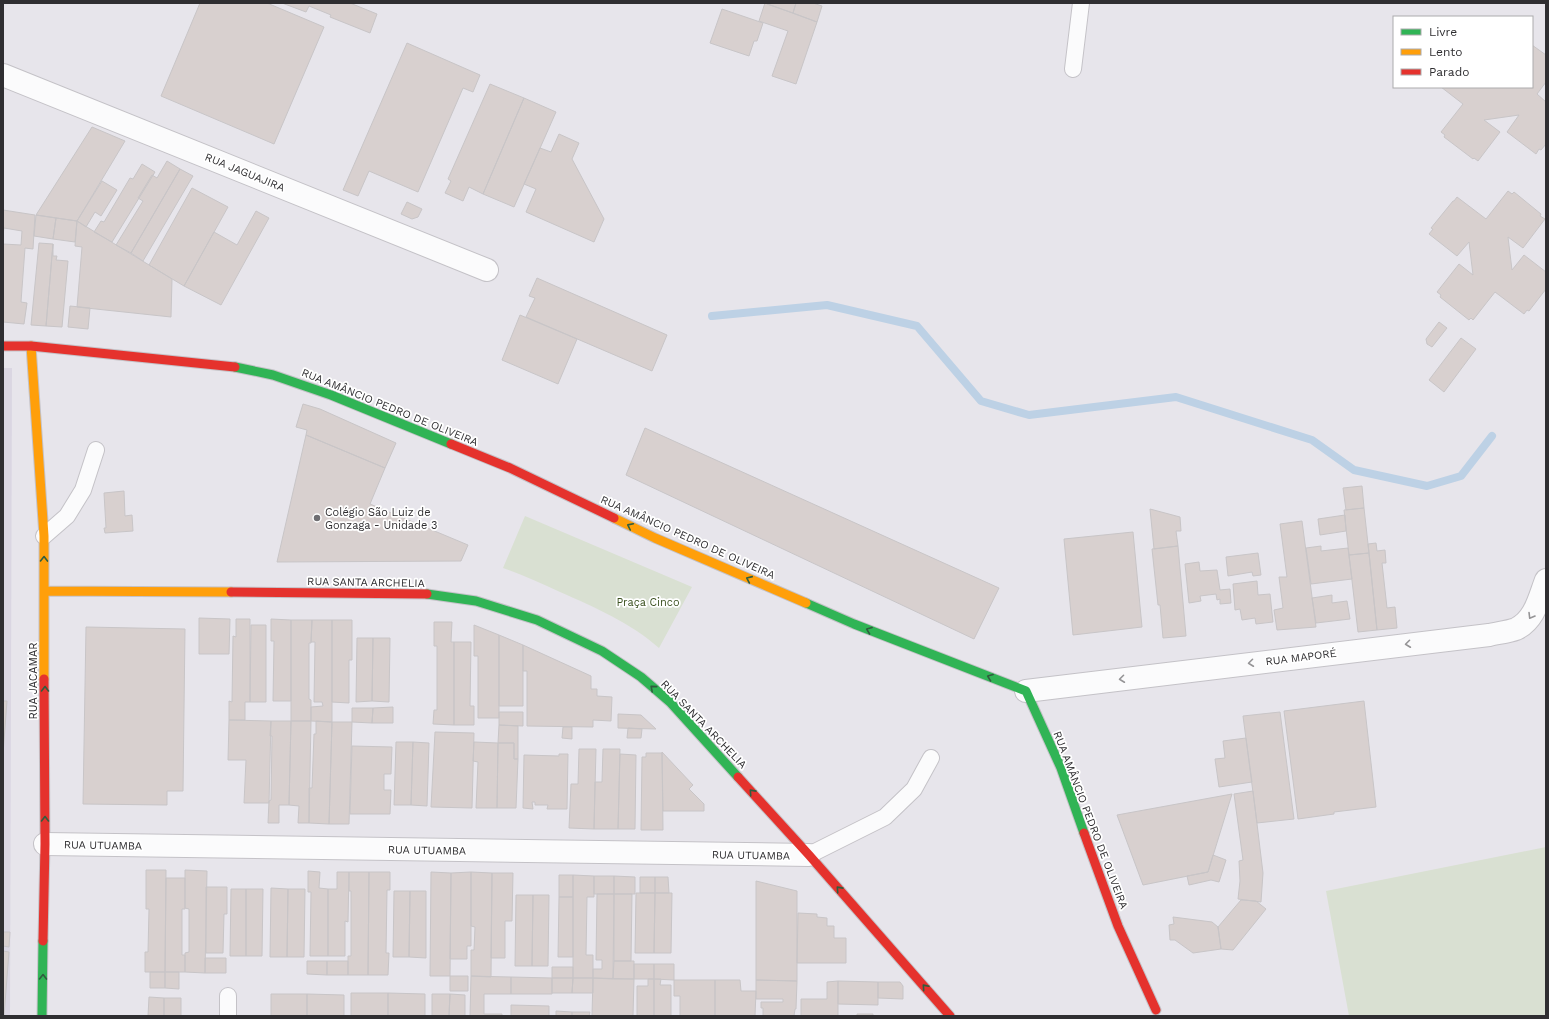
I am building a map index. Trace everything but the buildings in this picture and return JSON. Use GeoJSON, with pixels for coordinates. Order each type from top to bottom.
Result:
{"type":"FeatureCollection","features":[{"type":"Feature","properties":{"kind":"street","name":"RUA JAGUAJIRA"},"geometry":{"type":"LineString","coordinates":[[3,75],[487,270]]}},
{"type":"Feature","properties":{"kind":"street","name":"RUA AMÂNCIO PEDRO DE OLIVEIRA"},"geometry":{"type":"LineString","coordinates":[[3,346],[31,346],[245,368],[273,375],[331,395],[510,468],[655,538],[854,624],[1026,691],[1061,768],[1118,926],[1156,1010]]}},
{"type":"Feature","properties":{"kind":"street","name":"RUA JACAMAR"},"geometry":{"type":"LineString","coordinates":[[31,346],[44,536],[45,844],[42,1016]]}},
{"type":"Feature","properties":{"kind":"street","name":"RUA MAPORÉ"},"geometry":{"type":"LineString","coordinates":[[1026,691],[1489,635],[1515,629],[1526,623],[1532,616],[1546,580]]}},
{"type":"Feature","properties":{"kind":"street","name":"RUA SANTA ARCHELIA"},"geometry":{"type":"LineString","coordinates":[[44,591],[420,593],[476,601],[537,620],[602,651],[641,677],[670,702],[809,856],[950,1016]]}},
{"type":"Feature","properties":{"kind":"street","name":"RUA UTUAMBA"},"geometry":{"type":"LineString","coordinates":[[45,844],[809,856]]}},
{"type":"Feature","properties":{"kind":"lane"},"geometry":{"type":"LineString","coordinates":[[1073,69],[1081,3]]}},
{"type":"Feature","properties":{"kind":"lane"},"geometry":{"type":"LineString","coordinates":[[44,536],[67,516],[83,490],[96,450]]}},
{"type":"Feature","properties":{"kind":"lane"},"geometry":{"type":"LineString","coordinates":[[809,856],[885,817],[914,789],[931,758]]}},
{"type":"Feature","properties":{"kind":"lane"},"geometry":{"type":"LineString","coordinates":[[228,996],[228,1016]]}},
{"type":"Feature","properties":{"kind":"shaded area"},"geometry":{"type":"Polygon","coordinates":[[[3,368],[12,368],[10,1016],[3,1016],[3,368]]]}},
{"type":"Feature","properties":{"kind":"green space","name":"Praça Cinco"},"geometry":{"type":"Polygon","coordinates":[[[525,516],[692,587],[659,648],[648,639],[612,616],[546,585],[503,568],[525,516]]]}},
{"type":"Feature","properties":{"kind":"green space"},"geometry":{"type":"Polygon","coordinates":[[[1546,847],[1546,1016],[1349,1016],[1326,891],[1546,847]]]}},
{"type":"Feature","properties":{"kind":"waterway"},"geometry":{"type":"LineString","coordinates":[[712,316],[827,305],[917,326],[981,401],[1029,415],[1176,397],[1312,440],[1354,470],[1427,486],[1461,476],[1492,436]]}},
{"type":"Feature","properties":{"kind":"traffic: fast"},"geometry":{"type":"LineString","coordinates":[[235,367],[273,375],[331,395],[451,444]]}},
{"type":"Feature","properties":{"kind":"traffic: fast"},"geometry":{"type":"LineString","coordinates":[[427,594],[476,601],[537,620],[602,651],[641,677],[670,702],[738,777]]}},
{"type":"Feature","properties":{"kind":"traffic: fast"},"geometry":{"type":"LineString","coordinates":[[806,603],[854,624],[1026,691],[1061,768],[1084,833]]}},
{"type":"Feature","properties":{"kind":"traffic: fast"},"geometry":{"type":"LineString","coordinates":[[42,1016],[43,941]]}},
{"type":"Feature","properties":{"kind":"traffic: slow"},"geometry":{"type":"LineString","coordinates":[[31,346],[44,536],[44,679]]}},
{"type":"Feature","properties":{"kind":"traffic: slow"},"geometry":{"type":"LineString","coordinates":[[614,518],[655,538],[806,603]]}},
{"type":"Feature","properties":{"kind":"traffic: slow"},"geometry":{"type":"LineString","coordinates":[[44,591],[231,592]]}},
{"type":"Feature","properties":{"kind":"traffic: jam"},"geometry":{"type":"LineString","coordinates":[[3,346],[31,346],[235,367]]}},
{"type":"Feature","properties":{"kind":"traffic: jam"},"geometry":{"type":"LineString","coordinates":[[451,444],[510,468],[614,518]]}},
{"type":"Feature","properties":{"kind":"traffic: jam"},"geometry":{"type":"LineString","coordinates":[[231,592],[427,594]]}},
{"type":"Feature","properties":{"kind":"traffic: jam"},"geometry":{"type":"LineString","coordinates":[[43,941],[45,844],[44,679]]}},
{"type":"Feature","properties":{"kind":"traffic: jam"},"geometry":{"type":"LineString","coordinates":[[738,777],[809,855],[950,1016]]}},
{"type":"Feature","properties":{"kind":"traffic: jam"},"geometry":{"type":"LineString","coordinates":[[1084,833],[1118,926],[1156,1010]]}},
{"type":"Feature","properties":{"kind":"place","name":"Colégio São Luiz de Gonzaga - Unidade 3"},"geometry":{"type":"Point","coordinates":[317,518]}}]}
